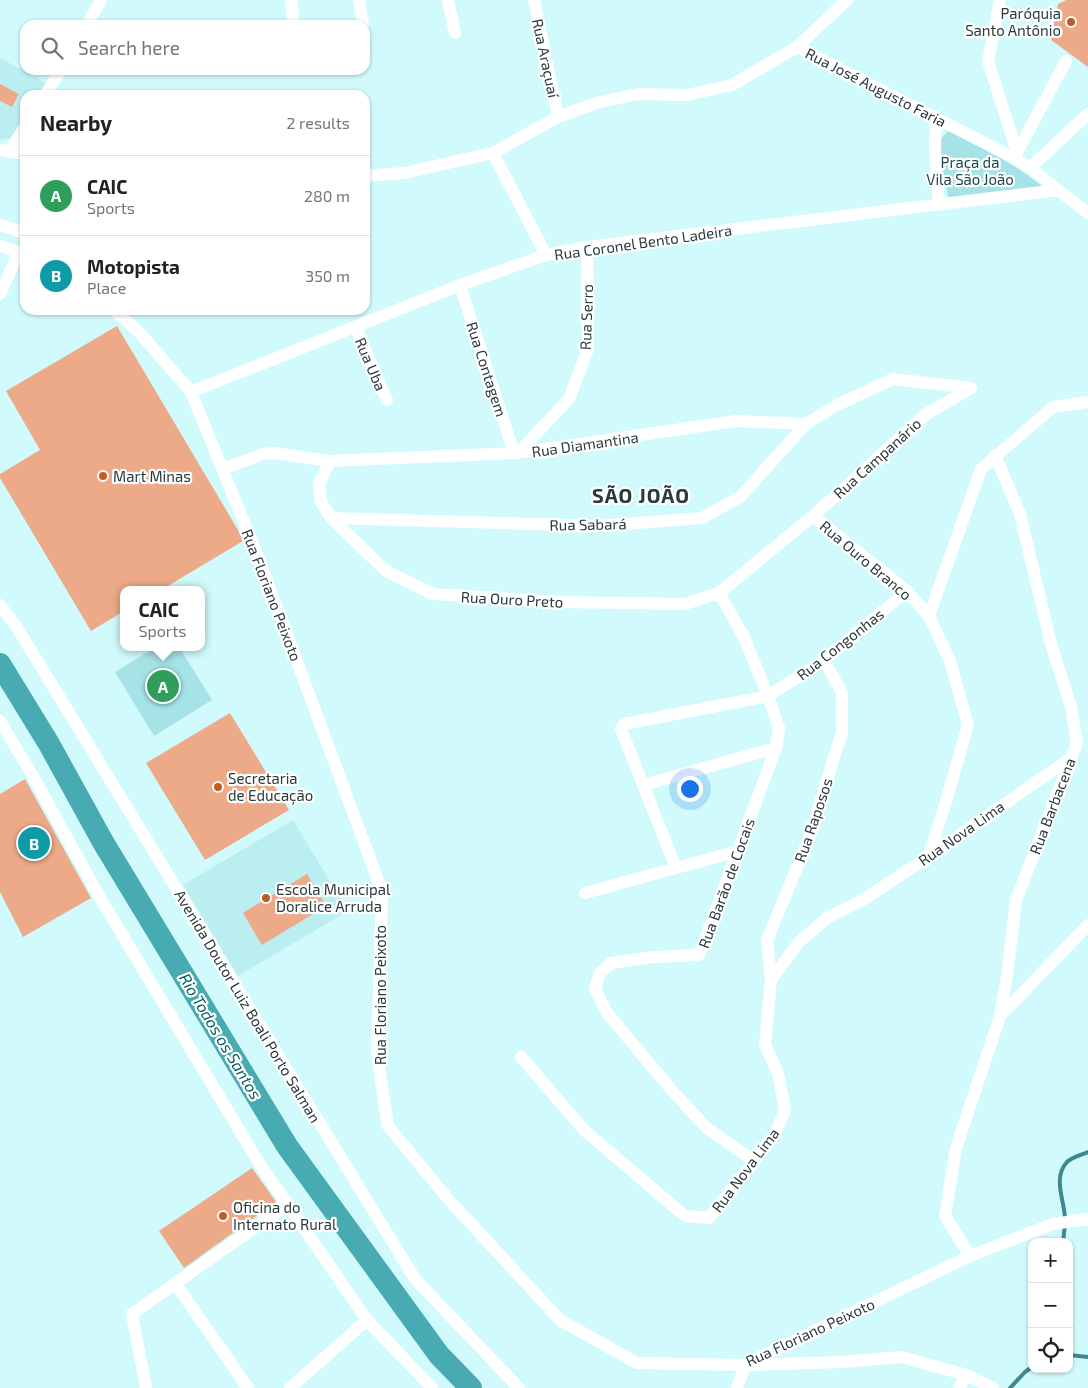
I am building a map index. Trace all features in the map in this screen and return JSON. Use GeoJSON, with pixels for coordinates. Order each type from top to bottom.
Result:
{"type":"FeatureCollection","features":[{"type":"Feature","properties":{"kind":"street"},"geometry":{"type":"LineString","coordinates":[[90,20],[101,0]]}},
{"type":"Feature","properties":{"kind":"street"},"geometry":{"type":"LineString","coordinates":[[291,0],[293,20]]}},
{"type":"Feature","properties":{"kind":"street"},"geometry":{"type":"LineString","coordinates":[[359,0],[362,20]]}},
{"type":"Feature","properties":{"kind":"street"},"geometry":{"type":"LineString","coordinates":[[448,0],[455,34]]}},
{"type":"Feature","properties":{"kind":"street","name":"Rua Araçuaí"},"geometry":{"type":"LineString","coordinates":[[534,0],[558,117]]}},
{"type":"Feature","properties":{"kind":"street"},"geometry":{"type":"LineString","coordinates":[[797,47],[847,0]]}},
{"type":"Feature","properties":{"kind":"street"},"geometry":{"type":"LineString","coordinates":[[1000,0],[988,60],[1015,155]]}},
{"type":"Feature","properties":{"kind":"street","name":"Rua José Augusto Faria"},"geometry":{"type":"LineString","coordinates":[[370,176],[404,173],[493,153],[558,117],[596,103],[638,94],[687,95],[732,85],[797,47],[1015,155],[1088,213]]}},
{"type":"Feature","properties":{"kind":"street"},"geometry":{"type":"LineString","coordinates":[[1015,155],[1066,61]]}},
{"type":"Feature","properties":{"kind":"street"},"geometry":{"type":"LineString","coordinates":[[48,90],[58,75]]}},
{"type":"Feature","properties":{"kind":"street"},"geometry":{"type":"LineString","coordinates":[[1030,168],[1088,114]]}},
{"type":"Feature","properties":{"kind":"street"},"geometry":{"type":"LineString","coordinates":[[936,117],[935,148],[939,204]]}},
{"type":"Feature","properties":{"kind":"street"},"geometry":{"type":"LineString","coordinates":[[5,151],[20,133]]}},
{"type":"Feature","properties":{"kind":"street"},"geometry":{"type":"LineString","coordinates":[[5,151],[20,153]]}},
{"type":"Feature","properties":{"kind":"street"},"geometry":{"type":"LineString","coordinates":[[493,153],[546,255]]}},
{"type":"Feature","properties":{"kind":"street","name":"Rua Coronel Bento Ladeira"},"geometry":{"type":"LineString","coordinates":[[191,392],[356,328],[460,285],[546,255],[587,247],[1058,190]]}},
{"type":"Feature","properties":{"kind":"street"},"geometry":{"type":"LineString","coordinates":[[0,225],[20,231]]}},
{"type":"Feature","properties":{"kind":"street"},"geometry":{"type":"LineString","coordinates":[[0,246],[20,252]]}},
{"type":"Feature","properties":{"kind":"street","name":"Rua Serro"},"geometry":{"type":"LineString","coordinates":[[516,453],[569,399],[588,349],[587,247]]}},
{"type":"Feature","properties":{"kind":"street"},"geometry":{"type":"LineString","coordinates":[[0,294],[20,257]]}},
{"type":"Feature","properties":{"kind":"street","name":"Rua Contagem"},"geometry":{"type":"LineString","coordinates":[[460,285],[516,453]]}},
{"type":"Feature","properties":{"kind":"street","name":"Rua Floriano Peixoto"},"geometry":{"type":"LineString","coordinates":[[120,315],[139,332],[191,392],[259,559],[382,891],[377,1054],[388,1126],[449,1200],[560,1320],[637,1363],[745,1365],[970,1256],[1056,1224],[1088,1219]]}},
{"type":"Feature","properties":{"kind":"street","name":"Rua Uba"},"geometry":{"type":"LineString","coordinates":[[356,328],[387,400]]}},
{"type":"Feature","properties":{"kind":"street","name":"Rua Sabará"},"geometry":{"type":"LineString","coordinates":[[331,518],[598,526],[702,518],[740,497],[806,424],[837,405],[893,380],[971,388]]}},
{"type":"Feature","properties":{"kind":"street","name":"Rua Campanário"},"geometry":{"type":"LineString","coordinates":[[719,593],[813,516],[925,415],[971,388]]}},
{"type":"Feature","properties":{"kind":"street"},"geometry":{"type":"LineString","coordinates":[[929,616],[981,469],[1053,407],[1088,402]]}},
{"type":"Feature","properties":{"kind":"street","name":"Rua Diamantina"},"geometry":{"type":"LineString","coordinates":[[223,469],[263,454],[274,453],[330,461],[363,461],[516,453],[736,421],[806,424]]}},
{"type":"Feature","properties":{"kind":"street","name":"Rua Barbacena"},"geometry":{"type":"LineString","coordinates":[[970,1256],[945,1216],[956,1148],[1000,1016],[1016,900],[1077,743],[1071,707],[1051,644],[1020,514],[995,455]]}},
{"type":"Feature","properties":{"kind":"street"},"geometry":{"type":"LineString","coordinates":[[330,461],[319,484],[321,502],[331,518]]}},
{"type":"Feature","properties":{"kind":"street","name":"Rua Ouro Branco"},"geometry":{"type":"LineString","coordinates":[[813,516],[907,591],[929,616],[950,661],[968,725],[928,856]]}},
{"type":"Feature","properties":{"kind":"street","name":"Rua Ouro Preto"},"geometry":{"type":"LineString","coordinates":[[331,518],[386,571],[433,594],[560,602],[686,604],[719,593]]}},
{"type":"Feature","properties":{"kind":"street","name":"Rua Congonhas"},"geometry":{"type":"LineString","coordinates":[[643,785],[621,729],[624,724],[768,696],[824,660],[907,591]]}},
{"type":"Feature","properties":{"kind":"street","name":"Rua Barão de Cocais"},"geometry":{"type":"LineString","coordinates":[[719,593],[744,637],[768,696],[779,728],[776,748],[700,955],[653,957],[611,963],[600,973],[596,988],[607,1012],[675,1094],[708,1129],[753,1160]]}},
{"type":"Feature","properties":{"kind":"street","name":"Avenida Doutor Luiz Boali Porto Salman"},"geometry":{"type":"LineString","coordinates":[[0,605],[16,626],[415,1279],[519,1388]]}},
{"type":"Feature","properties":{"kind":"street","name":"Rua Raposos"},"geometry":{"type":"LineString","coordinates":[[771,980],[767,940],[808,841],[842,732],[842,693],[824,660]]}},
{"type":"Feature","properties":{"kind":"street"},"geometry":{"type":"LineString","coordinates":[[0,721],[34,778],[99,896],[259,1163],[367,1320],[432,1388]]}},
{"type":"Feature","properties":{"kind":"street"},"geometry":{"type":"LineString","coordinates":[[676,868],[643,785],[776,748]]}},
{"type":"Feature","properties":{"kind":"street","name":"Rua Nova Lima"},"geometry":{"type":"LineString","coordinates":[[520,1057],[585,1131],[685,1216],[709,1218],[753,1160],[774,1136],[785,1110],[778,1073],[765,1044],[771,980],[799,942],[827,918],[866,898],[1071,758]]}},
{"type":"Feature","properties":{"kind":"street"},"geometry":{"type":"LineString","coordinates":[[586,893],[738,851]]}},
{"type":"Feature","properties":{"kind":"street"},"geometry":{"type":"LineString","coordinates":[[1000,1016],[1088,924]]}},
{"type":"Feature","properties":{"kind":"street"},"geometry":{"type":"LineString","coordinates":[[146,1388],[132,1314],[288,1204]]}},
{"type":"Feature","properties":{"kind":"street"},"geometry":{"type":"LineString","coordinates":[[175,1283],[248,1388]]}},
{"type":"Feature","properties":{"kind":"street"},"geometry":{"type":"LineString","coordinates":[[290,1388],[367,1320]]}},
{"type":"Feature","properties":{"kind":"street"},"geometry":{"type":"LineString","coordinates":[[737,1388],[745,1365],[840,1362],[901,1357],[966,1375],[993,1388]]}},
{"type":"Feature","properties":{"kind":"street"},"geometry":{"type":"LineString","coordinates":[[959,1388],[966,1375]]}},
{"type":"Feature","properties":{"kind":"shaded area"},"geometry":{"type":"Polygon","coordinates":[[[0,58],[20,69],[20,75],[31,75],[46,83],[42,90],[20,90],[20,124],[11,138],[0,140],[0,58]]]}},
{"type":"Feature","properties":{"kind":"shaded area","name":"Escola Municipal Doralice Arruda"},"geometry":{"type":"Polygon","coordinates":[[[293,820],[348,911],[238,976],[183,885],[293,820]]]}},
{"type":"Feature","properties":{"kind":"green space","name":"Praça da Vila São João"},"geometry":{"type":"Polygon","coordinates":[[[949,131],[1011,164],[1046,189],[949,199],[936,143],[949,131]]]}},
{"type":"Feature","properties":{"kind":"green space"},"geometry":{"type":"Polygon","coordinates":[[[149,651],[181,651],[212,700],[154,736],[115,672],[149,651]]]}},
{"type":"Feature","properties":{"kind":"building","name":"Paróquia Santo Antônio"},"geometry":{"type":"Polygon","coordinates":[[[1066,0],[1088,0],[1088,67],[1051,40],[1058,4],[1066,0]]]}},
{"type":"Feature","properties":{"kind":"building"},"geometry":{"type":"Polygon","coordinates":[[[0,84],[19,94],[12,107],[0,101],[0,84]]]}},
{"type":"Feature","properties":{"kind":"building","name":"Mart Minas"},"geometry":{"type":"Polygon","coordinates":[[[117,326],[243,541],[168,586],[120,586],[120,613],[91,631],[0,478],[0,474],[40,450],[6,391],[117,326]]]}},
{"type":"Feature","properties":{"kind":"building","name":"Secretaria de Educação"},"geometry":{"type":"Polygon","coordinates":[[[230,713],[289,810],[205,860],[146,763],[230,713]]]}},
{"type":"Feature","properties":{"kind":"building"},"geometry":{"type":"Polygon","coordinates":[[[25,779],[91,898],[23,937],[0,892],[0,794],[25,779]]]}},
{"type":"Feature","properties":{"kind":"building"},"geometry":{"type":"Polygon","coordinates":[[[307,874],[326,906],[262,945],[243,913],[307,874]]]}},
{"type":"Feature","properties":{"kind":"building","name":"Oficina do Internato Rural"},"geometry":{"type":"Polygon","coordinates":[[[252,1168],[276,1202],[184,1268],[159,1231],[252,1168]]]}},
{"type":"Feature","properties":{"kind":"waterway","name":"Rio Todos os Santos"},"geometry":{"type":"LineString","coordinates":[[0,664],[49,744],[103,842],[287,1146],[439,1355],[471,1388]]}},
{"type":"Feature","properties":{"kind":"waterway"},"geometry":{"type":"LineString","coordinates":[[1063,1238],[1065,1219],[1060,1190],[1060,1175],[1069,1160],[1088,1152]]}},
{"type":"Feature","properties":{"kind":"waterway"},"geometry":{"type":"LineString","coordinates":[[1073,1355],[1088,1357]]}},
{"type":"Feature","properties":{"kind":"waterway"},"geometry":{"type":"LineString","coordinates":[[1010,1388],[1028,1370]]}},
{"type":"Feature","properties":{"kind":"place","name":"Paróquia Santo Antônio"},"geometry":{"type":"Point","coordinates":[1071,22]}},
{"type":"Feature","properties":{"kind":"place","name":"Mart Minas"},"geometry":{"type":"Point","coordinates":[103,476]}},
{"type":"Feature","properties":{"kind":"place","name":"CAIC"},"geometry":{"type":"Point","coordinates":[163,686]}},
{"type":"Feature","properties":{"kind":"place","name":"Secretaria de Educação"},"geometry":{"type":"Point","coordinates":[218,787]}},
{"type":"Feature","properties":{"kind":"place","name":"Motopista"},"geometry":{"type":"Point","coordinates":[34,843]}},
{"type":"Feature","properties":{"kind":"place","name":"Escola Municipal Doralice Arruda"},"geometry":{"type":"Point","coordinates":[266,898]}},
{"type":"Feature","properties":{"kind":"place","name":"Oficina do Internato Rural"},"geometry":{"type":"Point","coordinates":[223,1216]}},
{"type":"Feature","properties":{"kind":"district","name":"SÃO JOÃO"},"geometry":{"type":"Point","coordinates":[641,495]}}]}
